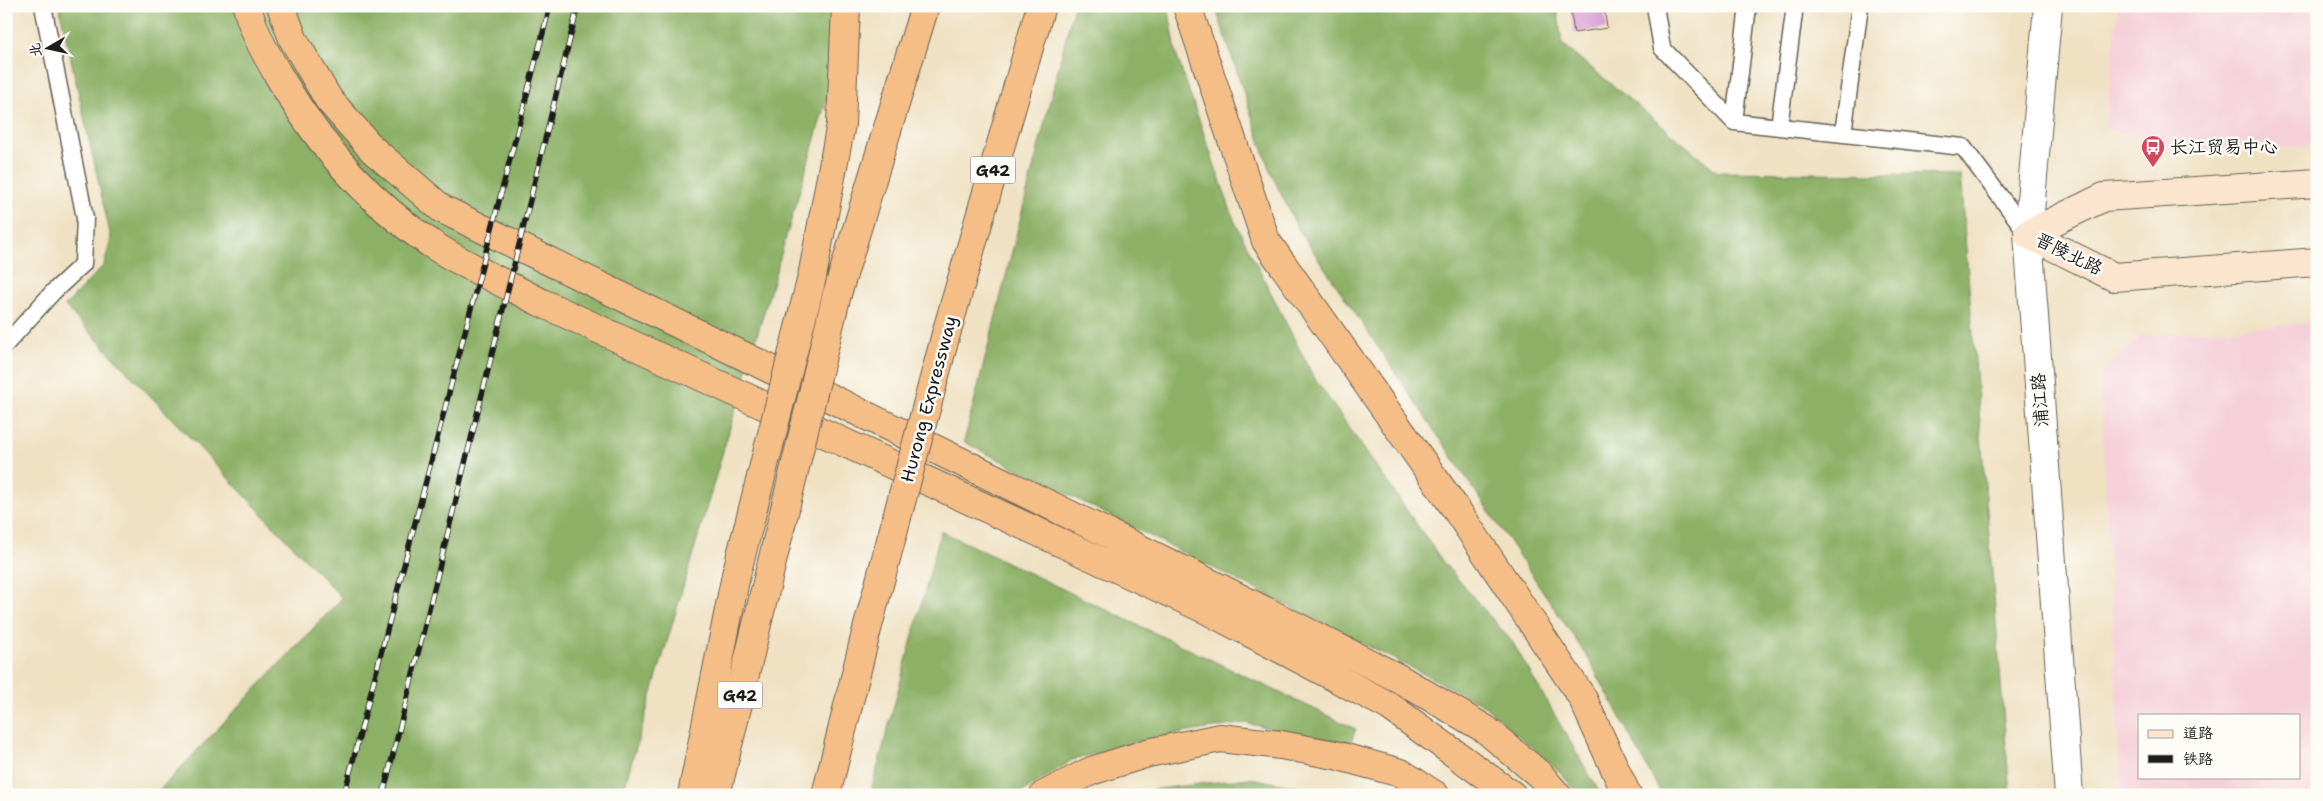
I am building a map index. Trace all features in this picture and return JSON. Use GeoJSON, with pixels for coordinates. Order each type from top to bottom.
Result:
{"type":"FeatureCollection","features":[{"type":"Feature","properties":{"kind":"highway"},"geometry":{"type":"LineString","coordinates":[[248,6],[251,21],[272,64],[297,108],[332,155],[369,195],[436,246],[549,306],[1209,611],[1389,706],[1512,795]]}},
{"type":"Feature","properties":{"kind":"highway"},"geometry":{"type":"LineString","coordinates":[[281,6],[293,39],[329,100],[373,150],[442,210],[1216,586],[1398,678],[1485,729],[1540,775],[1557,795]]}},
{"type":"Feature","properties":{"kind":"highway"},"geometry":{"type":"LineString","coordinates":[[692,795],[736,575],[812,277],[842,124],[846,6]]}},
{"type":"Feature","properties":{"kind":"highway","name":"G42"},"geometry":{"type":"LineString","coordinates":[[716,795],[838,294],[925,6]]}},
{"type":"Feature","properties":{"kind":"highway","name":"Hurong Expressway"},"geometry":{"type":"LineString","coordinates":[[826,795],[865,637],[946,334],[1041,6]]}},
{"type":"Feature","properties":{"kind":"highway"},"geometry":{"type":"LineString","coordinates":[[1187,6],[1266,241],[1458,512],[1582,696],[1628,795]]}},
{"type":"Feature","properties":{"kind":"highway"},"geometry":{"type":"LineString","coordinates":[[1044,795],[1091,771],[1148,753],[1220,738],[1281,745],[1335,755],[1402,773],[1435,795]]}},
{"type":"Feature","properties":{"kind":"main road","name":"晋陵北路"},"geometry":{"type":"LineString","coordinates":[[2028,234],[2104,197],[2317,183]]}},
{"type":"Feature","properties":{"kind":"main road","name":"晋陵北路"},"geometry":{"type":"LineString","coordinates":[[2028,234],[2114,277],[2317,262]]}},
{"type":"Feature","properties":{"kind":"street","name":"浦江路"},"geometry":{"type":"LineString","coordinates":[[2048,6],[2028,234],[2069,795]]}},
{"type":"Feature","properties":{"kind":"lane"},"geometry":{"type":"LineString","coordinates":[[6,344],[53,292],[83,264],[84,218],[43,6]]}},
{"type":"Feature","properties":{"kind":"lane"},"geometry":{"type":"LineString","coordinates":[[1656,6],[1662,48],[1734,122],[1963,147],[2028,234]]}},
{"type":"Feature","properties":{"kind":"lane"},"geometry":{"type":"LineString","coordinates":[[1734,122],[1748,6]]}},
{"type":"Feature","properties":{"kind":"lane"},"geometry":{"type":"LineString","coordinates":[[1779,127],[1795,6]]}},
{"type":"Feature","properties":{"kind":"lane"},"geometry":{"type":"LineString","coordinates":[[1843,134],[1860,6]]}},
{"type":"Feature","properties":{"kind":"shaded area"},"geometry":{"type":"Polygon","coordinates":[[[2118,6],[2317,6],[2317,145],[2194,154],[2105,128],[2118,6]]]}},
{"type":"Feature","properties":{"kind":"shaded area"},"geometry":{"type":"Polygon","coordinates":[[[2317,322],[2317,795],[2121,795],[2100,374],[2141,336],[2317,322]]]}},
{"type":"Feature","properties":{"kind":"green space"},"geometry":{"type":"Polygon","coordinates":[[[59,6],[854,6],[622,795],[155,795],[342,598],[65,306],[104,265],[111,238],[59,6]]]}},
{"type":"Feature","properties":{"kind":"green space"},"geometry":{"type":"Polygon","coordinates":[[[1074,6],[1168,6],[1177,57],[1234,220],[1313,376],[1443,562],[1513,643],[1601,795],[1579,795],[1559,771],[1481,703],[964,442],[1074,6]]]}},
{"type":"Feature","properties":{"kind":"green space"},"geometry":{"type":"Polygon","coordinates":[[[1215,6],[1557,6],[1562,44],[1718,172],[1960,175],[2010,795],[1662,795],[1588,658],[1297,227],[1270,171],[1215,6]]]}},
{"type":"Feature","properties":{"kind":"green space"},"geometry":{"type":"Polygon","coordinates":[[[941,531],[1356,729],[1350,744],[1245,723],[1155,737],[1072,760],[1018,795],[870,795],[941,531]]]}},
{"type":"Feature","properties":{"kind":"green space"},"geometry":{"type":"Polygon","coordinates":[[[1250,778],[1338,795],[1140,795],[1157,789],[1250,778]]]}},
{"type":"Feature","properties":{"kind":"building"},"geometry":{"type":"Polygon","coordinates":[[[1570,6],[1604,6],[1607,28],[1574,33],[1570,6]]]}},
{"type":"Feature","properties":{"kind":"railway"},"geometry":{"type":"LineString","coordinates":[[344,795],[550,6]]}},
{"type":"Feature","properties":{"kind":"railway"},"geometry":{"type":"LineString","coordinates":[[383,795],[578,6]]}},
{"type":"Feature","properties":{"kind":"place","name":"长江贸易中心"},"geometry":{"type":"Point","coordinates":[2153,168]}}]}
